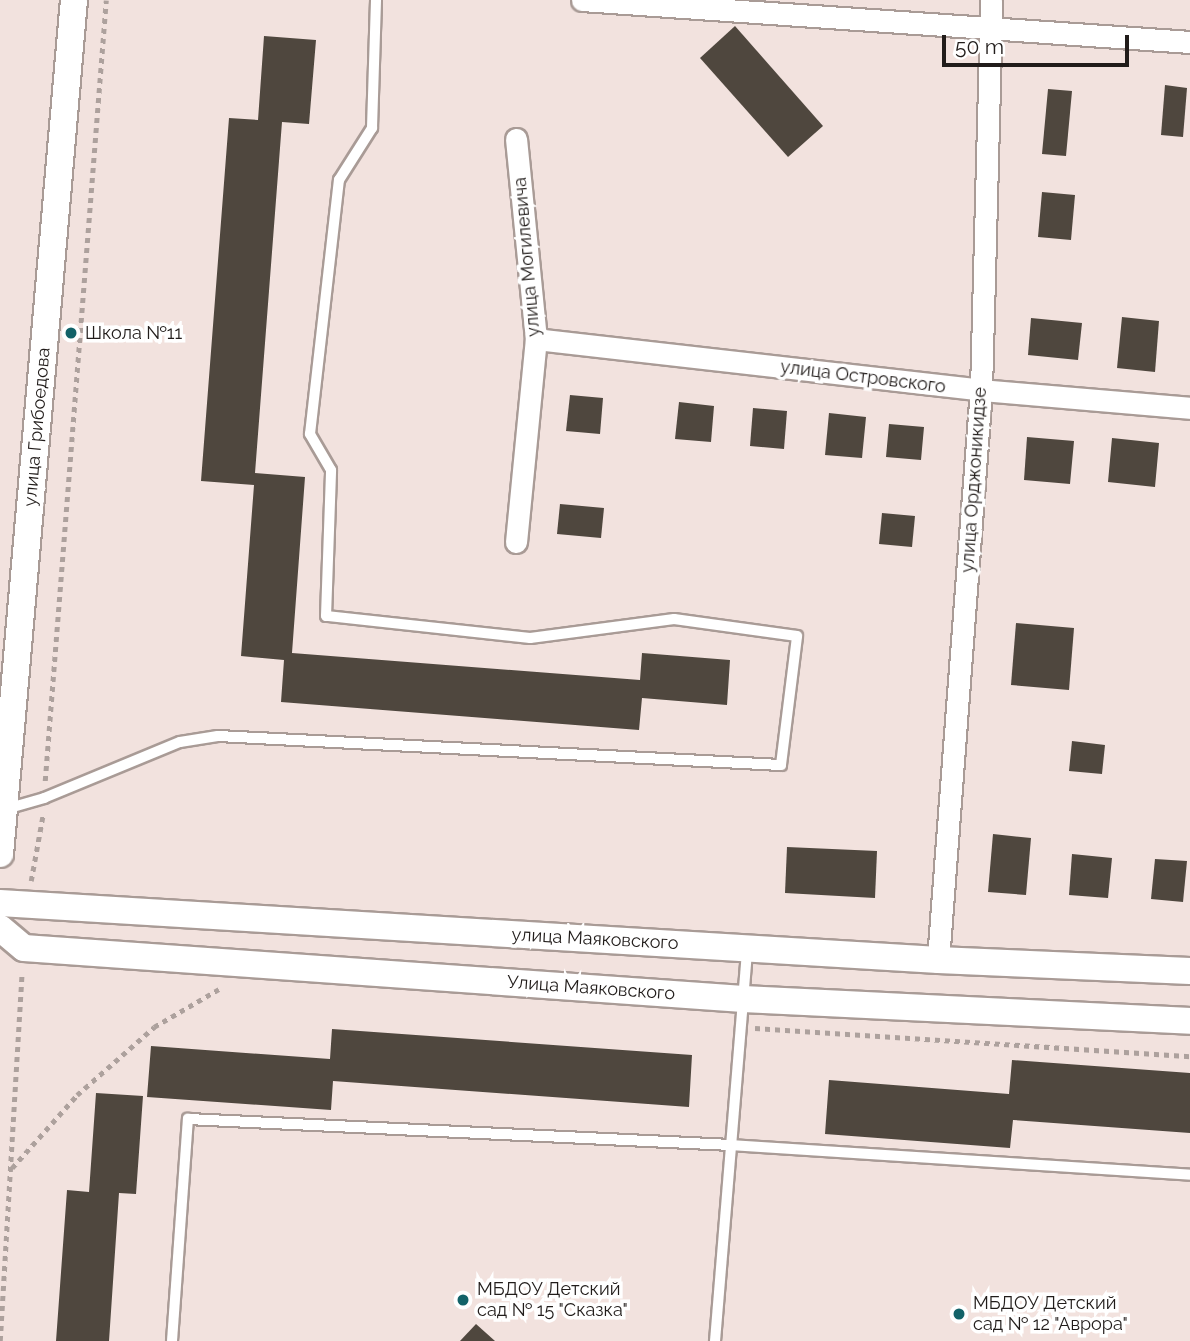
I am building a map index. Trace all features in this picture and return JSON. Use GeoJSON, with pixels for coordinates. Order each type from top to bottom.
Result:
{"type":"FeatureCollection","features":[{"type":"Feature","properties":{"kind":"street","name":"улица Грибоедова"},"geometry":{"type":"LineString","coordinates":[[0,854],[74,0]]}},
{"type":"Feature","properties":{"kind":"street"},"geometry":{"type":"LineString","coordinates":[[582,0],[1190,42]]}},
{"type":"Feature","properties":{"kind":"street","name":"улица Орджоникидзе"},"geometry":{"type":"LineString","coordinates":[[938,960],[981,390],[988,27],[991,0]]}},
{"type":"Feature","properties":{"kind":"street","name":"улица Могилевича"},"geometry":{"type":"LineString","coordinates":[[516,138],[536,339],[516,542]]}},
{"type":"Feature","properties":{"kind":"street","name":"улица Островского"},"geometry":{"type":"LineString","coordinates":[[536,339],[981,390],[1190,408]]}},
{"type":"Feature","properties":{"kind":"street","name":"улица Маяковского"},"geometry":{"type":"LineString","coordinates":[[0,903],[938,960],[1190,971]]}},
{"type":"Feature","properties":{"kind":"street","name":"Улица Маяковского"},"geometry":{"type":"LineString","coordinates":[[0,928],[24,948],[743,999],[1190,1021]]}},
{"type":"Feature","properties":{"kind":"lane"},"geometry":{"type":"LineString","coordinates":[[4,810],[44,798],[180,741],[218,736],[781,765],[797,636],[674,619],[530,638],[327,616],[331,470],[310,434],[339,180],[372,128],[376,0]]}},
{"type":"Feature","properties":{"kind":"lane"},"geometry":{"type":"LineString","coordinates":[[715,1341],[747,948]]}},
{"type":"Feature","properties":{"kind":"lane"},"geometry":{"type":"LineString","coordinates":[[172,1341],[188,1119],[731,1145],[1190,1175]]}},
{"type":"Feature","properties":{"kind":"path"},"geometry":{"type":"LineString","coordinates":[[27,905],[41,832],[44,798],[106,0]]}},
{"type":"Feature","properties":{"kind":"path"},"geometry":{"type":"LineString","coordinates":[[1,1341],[23,970],[36,971]]}},
{"type":"Feature","properties":{"kind":"path"},"geometry":{"type":"LineString","coordinates":[[11,1169],[77,1095],[154,1027],[220,989],[207,987]]}},
{"type":"Feature","properties":{"kind":"building"},"geometry":{"type":"Polygon","coordinates":[[[735,26],[823,126],[788,157],[700,58],[735,26]]]}},
{"type":"Feature","properties":{"kind":"building"},"geometry":{"type":"Polygon","coordinates":[[[264,36],[316,40],[309,124],[282,122],[255,473],[305,477],[292,653],[640,680],[642,653],[730,660],[727,705],[642,698],[639,730],[281,702],[284,660],[241,656],[254,485],[201,481],[229,118],[258,120],[264,36]]]}},
{"type":"Feature","properties":{"kind":"building"},"geometry":{"type":"Polygon","coordinates":[[[1165,85],[1187,88],[1183,137],[1161,135],[1165,85]]]}},
{"type":"Feature","properties":{"kind":"building"},"geometry":{"type":"Polygon","coordinates":[[[1048,89],[1072,91],[1066,156],[1042,154],[1048,89]]]}},
{"type":"Feature","properties":{"kind":"building"},"geometry":{"type":"Polygon","coordinates":[[[1042,192],[1075,195],[1071,240],[1038,237],[1042,192]]]}},
{"type":"Feature","properties":{"kind":"building"},"geometry":{"type":"Polygon","coordinates":[[[1122,317],[1159,321],[1155,372],[1117,368],[1122,317]]]}},
{"type":"Feature","properties":{"kind":"building"},"geometry":{"type":"Polygon","coordinates":[[[1031,318],[1082,323],[1078,360],[1028,355],[1031,318]]]}},
{"type":"Feature","properties":{"kind":"building"},"geometry":{"type":"Polygon","coordinates":[[[570,395],[603,398],[600,434],[566,431],[570,395]]]}},
{"type":"Feature","properties":{"kind":"building"},"geometry":{"type":"Polygon","coordinates":[[[679,402],[714,406],[711,442],[675,439],[679,402]]]}},
{"type":"Feature","properties":{"kind":"building"},"geometry":{"type":"Polygon","coordinates":[[[753,408],[787,411],[784,449],[750,446],[753,408]]]}},
{"type":"Feature","properties":{"kind":"building"},"geometry":{"type":"Polygon","coordinates":[[[829,413],[866,417],[862,458],[825,455],[829,413]]]}},
{"type":"Feature","properties":{"kind":"building"},"geometry":{"type":"Polygon","coordinates":[[[889,424],[924,427],[921,460],[886,457],[889,424]]]}},
{"type":"Feature","properties":{"kind":"building"},"geometry":{"type":"Polygon","coordinates":[[[1027,437],[1074,441],[1070,484],[1024,480],[1027,437]]]}},
{"type":"Feature","properties":{"kind":"building"},"geometry":{"type":"Polygon","coordinates":[[[1112,438],[1159,443],[1155,487],[1108,482],[1112,438]]]}},
{"type":"Feature","properties":{"kind":"building"},"geometry":{"type":"Polygon","coordinates":[[[560,504],[604,508],[601,538],[557,534],[560,504]]]}},
{"type":"Feature","properties":{"kind":"building"},"geometry":{"type":"Polygon","coordinates":[[[882,513],[915,516],[912,547],[879,544],[882,513]]]}},
{"type":"Feature","properties":{"kind":"building"},"geometry":{"type":"Polygon","coordinates":[[[1016,623],[1074,628],[1069,690],[1011,685],[1016,623]]]}},
{"type":"Feature","properties":{"kind":"building"},"geometry":{"type":"Polygon","coordinates":[[[1072,741],[1105,745],[1102,774],[1069,771],[1072,741]]]}},
{"type":"Feature","properties":{"kind":"building"},"geometry":{"type":"Polygon","coordinates":[[[993,834],[1031,838],[1026,895],[988,892],[993,834]]]}},
{"type":"Feature","properties":{"kind":"building"},"geometry":{"type":"Polygon","coordinates":[[[787,847],[877,851],[875,898],[785,893],[787,847]]]}},
{"type":"Feature","properties":{"kind":"building"},"geometry":{"type":"Polygon","coordinates":[[[1072,854],[1112,858],[1108,898],[1069,895],[1072,854]]]}},
{"type":"Feature","properties":{"kind":"building"},"geometry":{"type":"Polygon","coordinates":[[[1155,859],[1187,861],[1183,902],[1151,899],[1155,859]]]}},
{"type":"Feature","properties":{"kind":"building"},"geometry":{"type":"Polygon","coordinates":[[[332,1029],[692,1055],[689,1107],[333,1081],[331,1110],[147,1097],[151,1046],[330,1059],[332,1029]]]}},
{"type":"Feature","properties":{"kind":"building"},"geometry":{"type":"Polygon","coordinates":[[[1012,1060],[1190,1073],[1190,1133],[1013,1120],[1010,1148],[825,1134],[829,1080],[1009,1094],[1012,1060]]]}},
{"type":"Feature","properties":{"kind":"building"},"geometry":{"type":"Polygon","coordinates":[[[96,1093],[143,1096],[136,1194],[119,1193],[109,1341],[56,1341],[67,1190],[89,1192],[96,1093]]]}},
{"type":"Feature","properties":{"kind":"building"},"geometry":{"type":"Polygon","coordinates":[[[476,1324],[495,1341],[460,1341],[476,1324]]]}},
{"type":"Feature","properties":{"kind":"place","name":"Школа №11"},"geometry":{"type":"Point","coordinates":[71,333]}},
{"type":"Feature","properties":{"kind":"place","name":"МБДОУ Детский сад № 15 \"Сказка\""},"geometry":{"type":"Point","coordinates":[463,1300]}},
{"type":"Feature","properties":{"kind":"place","name":"МБДОУ Детский сад № 12 \"Аврора\""},"geometry":{"type":"Point","coordinates":[959,1314]}}]}
